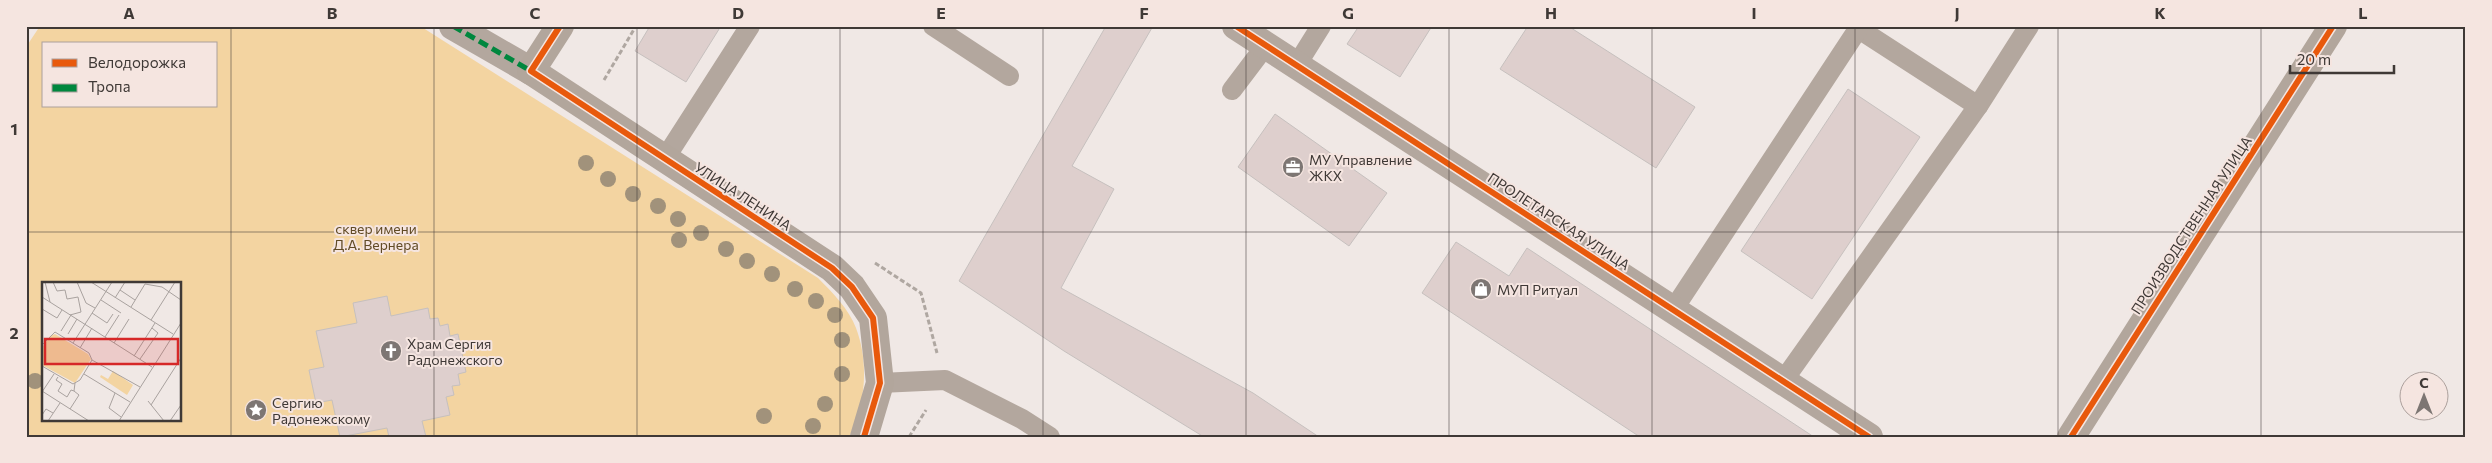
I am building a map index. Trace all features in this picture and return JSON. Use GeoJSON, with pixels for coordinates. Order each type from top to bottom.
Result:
{"type":"FeatureCollection","features":[{"type":"Feature","properties":{"kind":"street","name":"УЛИЦА ЛЕНИНА"},"geometry":{"type":"LineString","coordinates":[[453,26],[531,71],[664,160],[832,268],[852,286],[873,318],[880,383],[864,437]]}},
{"type":"Feature","properties":{"kind":"street"},"geometry":{"type":"LineString","coordinates":[[531,71],[560,26]]}},
{"type":"Feature","properties":{"kind":"street","name":"ПРОЛЕТАРСКАЯ УЛИЦА"},"geometry":{"type":"LineString","coordinates":[[1236,26],[1869,437]]}},
{"type":"Feature","properties":{"kind":"street","name":"ПРОИЗВОДСТВЕННАЯ УЛИЦА"},"geometry":{"type":"LineString","coordinates":[[2071,437],[2333,26]]}},
{"type":"Feature","properties":{"kind":"lane"},"geometry":{"type":"LineString","coordinates":[[664,160],[750,26]]}},
{"type":"Feature","properties":{"kind":"lane"},"geometry":{"type":"LineString","coordinates":[[933,26],[1009,76]]}},
{"type":"Feature","properties":{"kind":"lane"},"geometry":{"type":"LineString","coordinates":[[1296,66],[1321,26]]}},
{"type":"Feature","properties":{"kind":"lane"},"geometry":{"type":"LineString","coordinates":[[1783,381],[1978,106],[2028,26]]}},
{"type":"Feature","properties":{"kind":"lane"},"geometry":{"type":"LineString","coordinates":[[1673,310],[1859,28],[1978,106]]}},
{"type":"Feature","properties":{"kind":"lane"},"geometry":{"type":"LineString","coordinates":[[1232,90],[1266,46]]}},
{"type":"Feature","properties":{"kind":"lane"},"geometry":{"type":"LineString","coordinates":[[880,383],[945,380],[1022,419],[1050,437]]}},
{"type":"Feature","properties":{"kind":"green space","name":"сквер имени Д.А. Вернера"},"geometry":{"type":"Polygon","coordinates":[[[40,26],[420,26],[818,278],[849,314],[856,328],[863,355],[864,383],[862,397],[855,425],[849,437],[26,437],[26,47],[40,26]]]}},
{"type":"Feature","properties":{"kind":"building"},"geometry":{"type":"Polygon","coordinates":[[[650,26],[721,26],[686,82],[635,51],[650,26]]]}},
{"type":"Feature","properties":{"kind":"building"},"geometry":{"type":"Polygon","coordinates":[[[1106,26],[1153,26],[1072,166],[1114,189],[1061,288],[1253,393],[1319,437],[1204,437],[1064,351],[959,281],[1106,26]]]}},
{"type":"Feature","properties":{"kind":"building"},"geometry":{"type":"Polygon","coordinates":[[[1359,26],[1432,26],[1400,77],[1347,44],[1359,26]]]}},
{"type":"Feature","properties":{"kind":"building"},"geometry":{"type":"Polygon","coordinates":[[[1528,26],[1568,26],[1695,107],[1656,168],[1500,69],[1528,26]]]}},
{"type":"Feature","properties":{"kind":"building"},"geometry":{"type":"Polygon","coordinates":[[[1848,89],[1920,137],[1812,299],[1741,251],[1848,89]]]}},
{"type":"Feature","properties":{"kind":"building"},"geometry":{"type":"Polygon","coordinates":[[[1275,114],[1387,193],[1349,246],[1238,167],[1275,114]]]}},
{"type":"Feature","properties":{"kind":"building"},"geometry":{"type":"Polygon","coordinates":[[[1456,242],[1509,276],[1527,248],[1814,437],[1640,437],[1422,293],[1456,242]]]}},
{"type":"Feature","properties":{"kind":"building","name":"Храм Сергия Радонежского"},"geometry":{"type":"Polygon","coordinates":[[[387,296],[391,316],[428,308],[430,319],[438,318],[440,326],[448,324],[450,336],[458,334],[466,372],[458,374],[460,385],[452,386],[454,395],[446,397],[450,415],[422,421],[426,437],[389,437],[387,428],[340,437],[332,400],[316,403],[309,370],[324,367],[316,331],[357,323],[353,303],[387,296]]]}},
{"type":"Feature","properties":{"kind":"marked path"},"geometry":{"type":"LineString","coordinates":[[453,26],[531,71]]}},
{"type":"Feature","properties":{"kind":"cycle path"},"geometry":{"type":"LineString","coordinates":[[560,26],[531,71],[832,268],[852,287],[873,318],[880,383],[864,437]]}},
{"type":"Feature","properties":{"kind":"cycle path"},"geometry":{"type":"LineString","coordinates":[[1236,26],[1869,437]]}},
{"type":"Feature","properties":{"kind":"cycle path"},"geometry":{"type":"LineString","coordinates":[[2071,437],[2333,26]]}},
{"type":"Feature","properties":{"kind":"place","name":"МУ Управление ЖКХ"},"geometry":{"type":"Point","coordinates":[1293,167]}},
{"type":"Feature","properties":{"kind":"place","name":"МУП Ритуал"},"geometry":{"type":"Point","coordinates":[1481,289]}},
{"type":"Feature","properties":{"kind":"place","name":"Храм Сергия Радонежского"},"geometry":{"type":"Point","coordinates":[391,351]}},
{"type":"Feature","properties":{"kind":"place","name":"Сергию Радонежскому"},"geometry":{"type":"Point","coordinates":[256,410]}}]}
